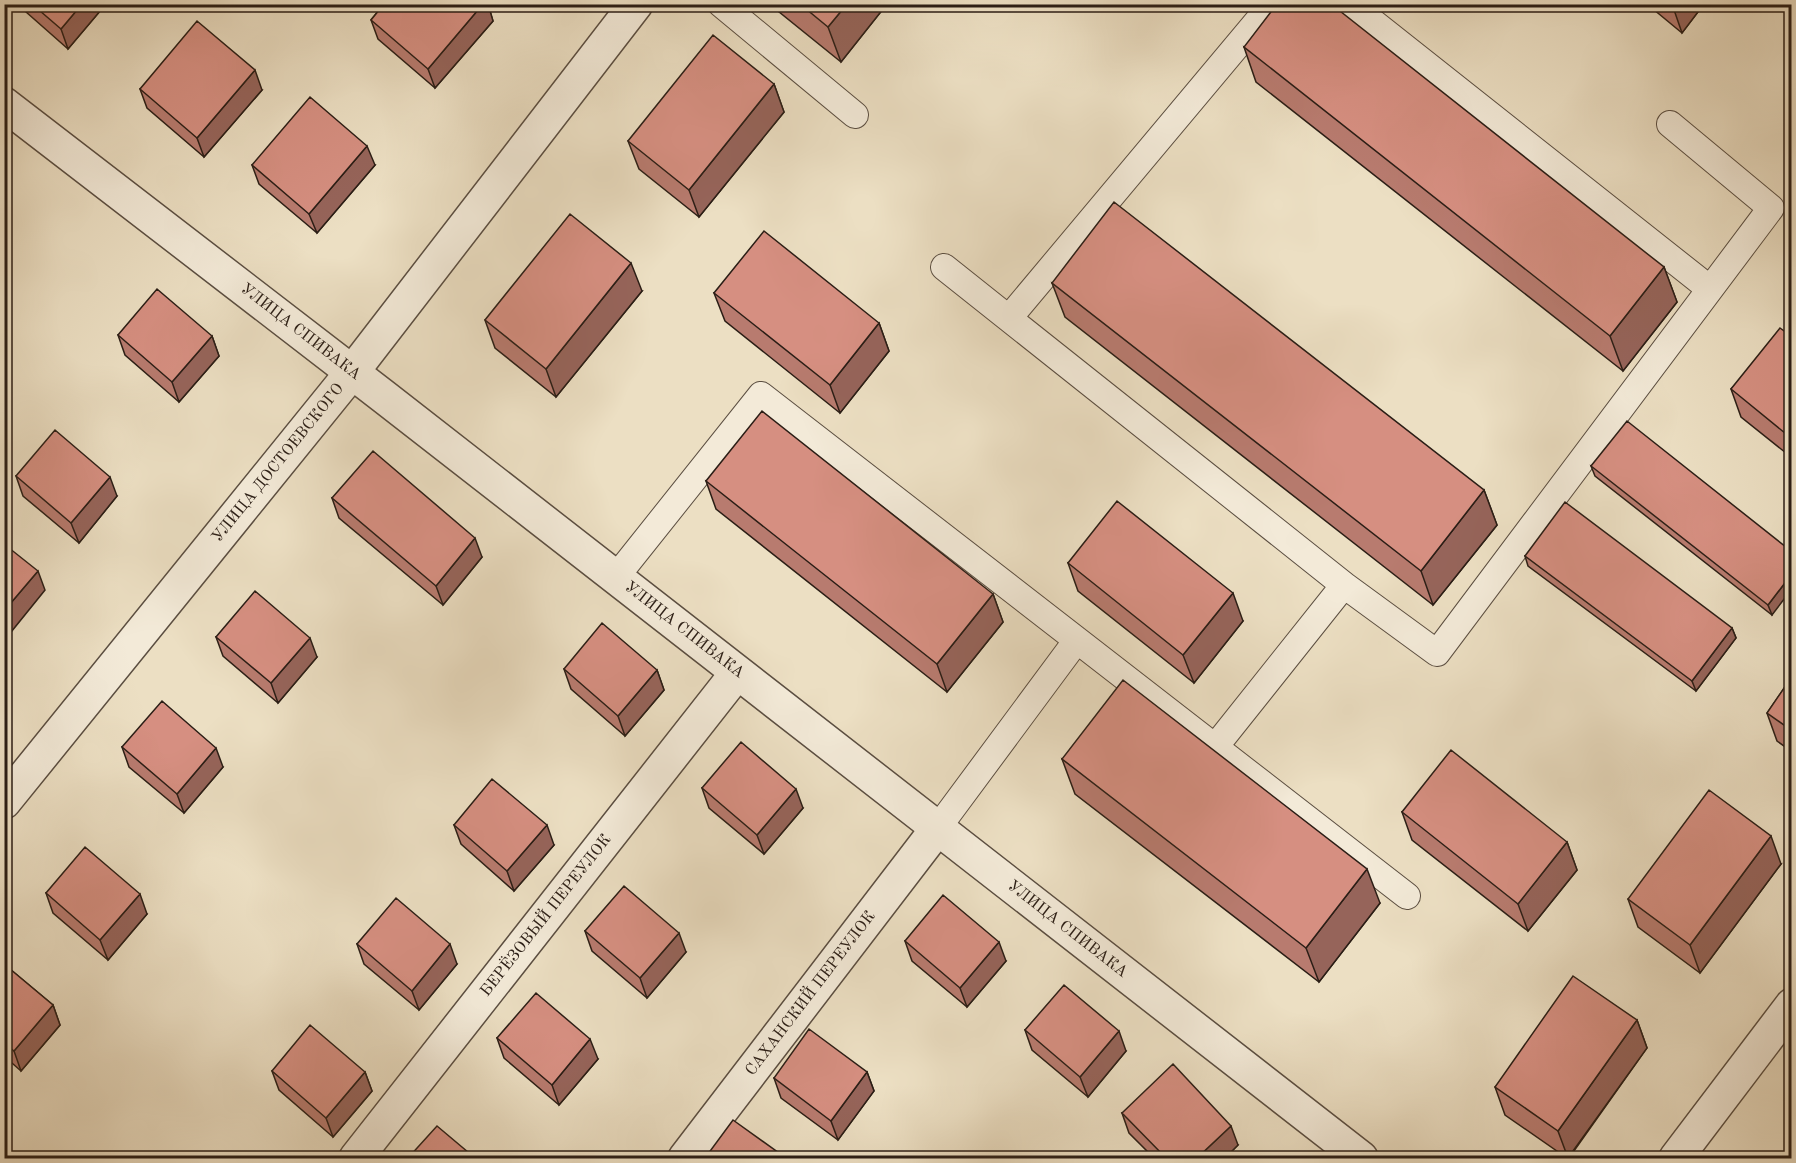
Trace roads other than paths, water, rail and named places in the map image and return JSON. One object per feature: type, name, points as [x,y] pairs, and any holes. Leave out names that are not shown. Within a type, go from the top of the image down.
[{"type":"street","name":"УЛИЦА ДОСТОЕВСКОГО","points":[[4,802],[353,371],[636,4]]},
{"type":"street","name":"УЛИЦА СПИВАКА","points":[[4,104],[353,371],[1361,1158]]},
{"type":"street","name":"БЕРЁЗОВЫЙ ПЕРЕУЛОК","points":[[356,1158],[737,673]]},
{"type":"street","name":"САХАНСКИЙ ПЕРЕУЛОК","points":[[685,1158],[937,829]]},
{"type":"street","points":[[1676,1158],[1791,1005]]},
{"type":"lane","points":[[721,4],[855,115]]},
{"type":"lane","points":[[1009,318],[1272,4]]},
{"type":"lane","points":[[1350,4],[1710,289]]},
{"type":"lane","points":[[944,267],[1344,585],[1437,652],[1771,208],[1670,123]]},
{"type":"lane","points":[[616,577],[761,395],[1407,896]]},
{"type":"lane","points":[[1215,747],[1344,585]]},
{"type":"lane","points":[[937,829],[1077,640]]}]
